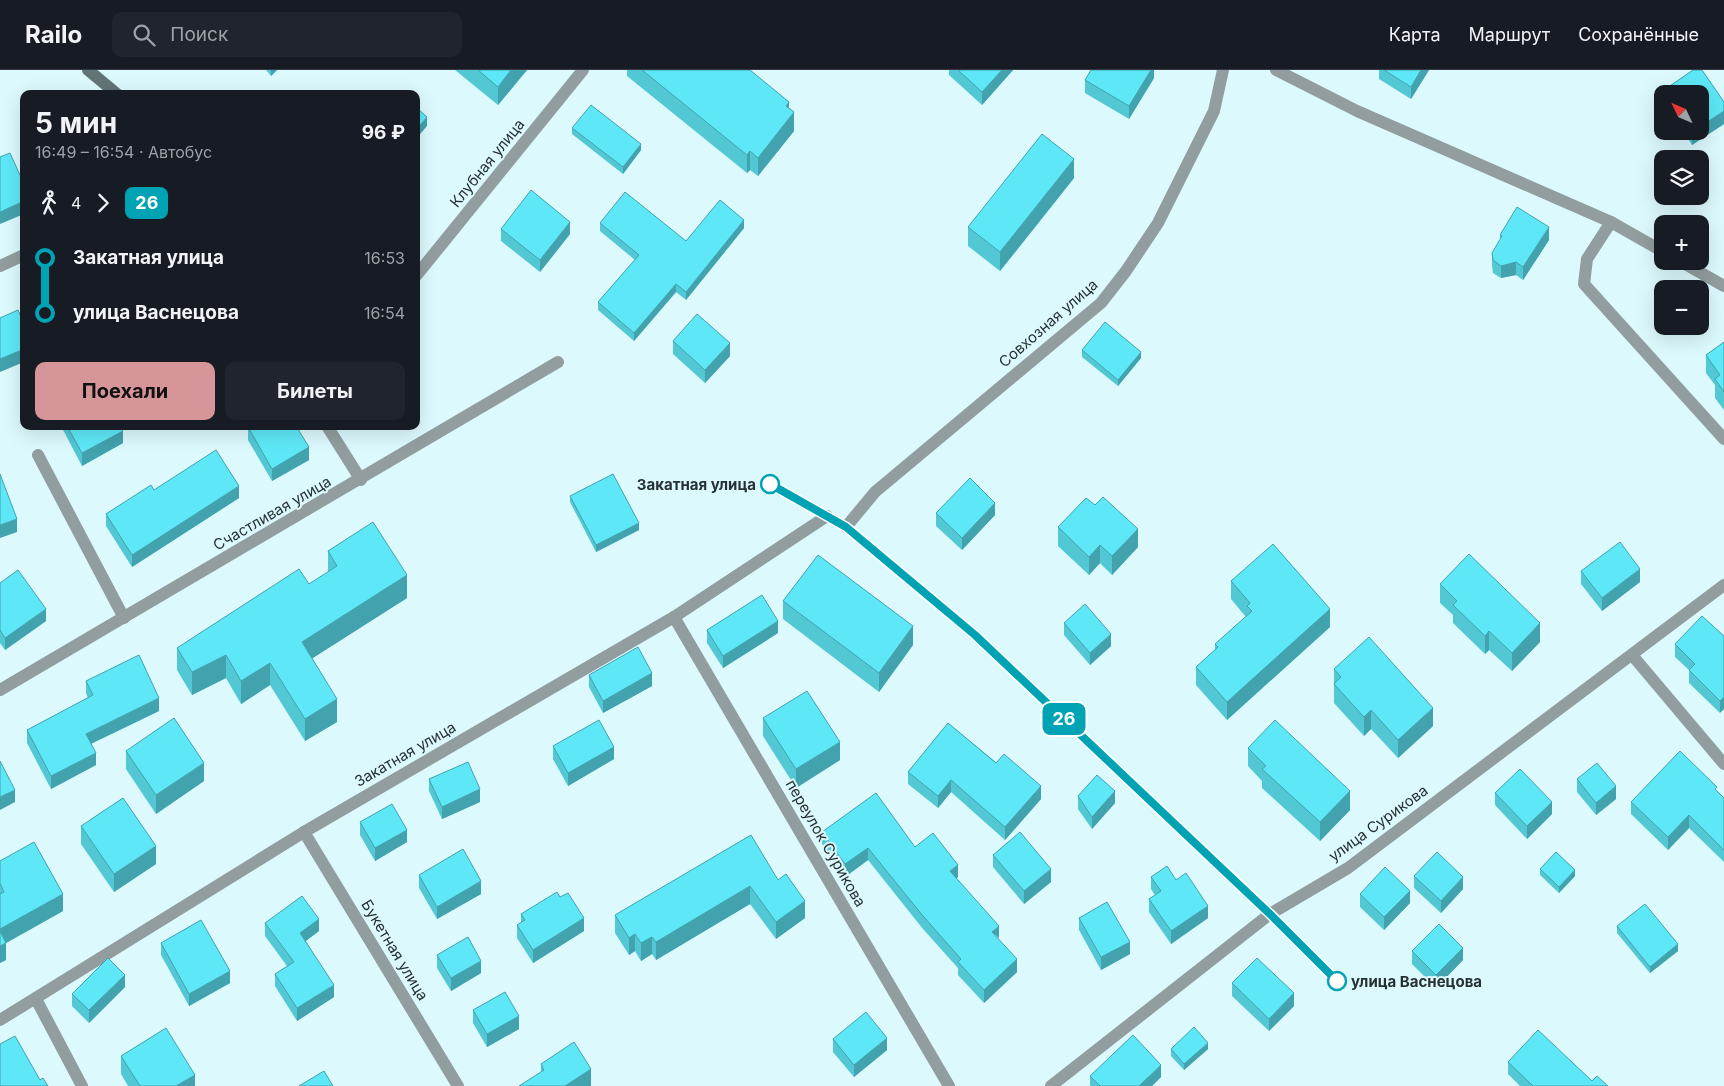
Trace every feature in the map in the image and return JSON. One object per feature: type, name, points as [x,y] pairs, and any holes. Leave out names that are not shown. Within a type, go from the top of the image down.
[{"type":"street","points":[[88,70],[111,90]]},
{"type":"street","name":"Совхозная улица","points":[[846,527],[875,492],[1101,303],[1126,271],[1158,223],[1214,111],[1223,70]]},
{"type":"street","points":[[1276,70],[1357,111],[1611,222],[1654,246]]},
{"type":"street","name":"Клубная улица","points":[[420,271],[579,72]]},
{"type":"street","points":[[1611,222],[1587,260],[1584,284],[1724,439]]},
{"type":"street","points":[[0,266],[20,258]]},
{"type":"street","points":[[1696,270],[1724,286]]},
{"type":"street","name":"Счастливая улица","points":[[0,690],[361,480],[558,362]]},
{"type":"street","points":[[330,430],[361,480]]},
{"type":"street","points":[[38,455],[124,618]]},
{"type":"street","name":"Закатная улица","points":[[0,1020],[304,832],[674,617],[826,516]]},
{"type":"street","name":"улица Сурикова","points":[[1051,1086],[1270,914],[1348,868],[1724,585]]},
{"type":"street","name":"переулок Сурикова","points":[[674,617],[949,1086]]},
{"type":"street","points":[[1632,656],[1724,764]]},
{"type":"street","name":"Букетная улица","points":[[304,832],[458,1086]]},
{"type":"street","points":[[36,999],[82,1086]]},
{"type":"building","points":[[478,70],[511,70],[498,87]]},
{"type":"building","points":[[642,70],[750,70],[789,102],[786,106],[794,112],[758,158],[750,151],[747,155]]},
{"type":"building","points":[[958,70],[1002,70],[982,92]]},
{"type":"building","points":[[1091,70],[1151,70],[1129,106],[1085,80]]},
{"type":"building","points":[[1384,70],[1421,70],[1411,87]]},
{"type":"building","points":[[1693,70],[1702,70],[1724,102],[1724,111],[1709,121],[1709,85],[1671,85]]},
{"type":"building","points":[[591,105],[641,144],[623,167],[572,128]]},
{"type":"building","points":[[420,111],[427,117],[420,125]]},
{"type":"building","points":[[1042,134],[1074,159],[1000,252],[968,227]]},
{"type":"building","points":[[10,153],[20,175],[20,203],[0,212],[0,157]]},
{"type":"building","points":[[531,190],[570,222],[540,260],[501,229]]},
{"type":"building","points":[[625,192],[686,241],[720,200],[744,220],[686,292],[676,284],[634,333],[598,302],[639,255],[600,223]]},
{"type":"building","points":[[1517,207],[1549,227],[1523,267],[1516,262],[1501,266],[1493,260],[1492,253],[1502,236],[1500,235]]},
{"type":"building","points":[[18,310],[20,315],[20,351],[0,359],[0,318]]},
{"type":"building","points":[[697,314],[730,343],[705,370],[673,341]]},
{"type":"building","points":[[1105,322],[1141,352],[1118,380],[1082,350]]},
{"type":"building","points":[[1724,342],[1724,392],[1715,379],[1720,375],[1706,355]]},
{"type":"building","points":[[69,430],[123,431],[82,453]]},
{"type":"building","points":[[250,430],[298,430],[309,447],[272,469]]},
{"type":"building","points":[[216,450],[239,486],[132,555],[106,514],[151,485],[154,490]]},
{"type":"building","points":[[0,474],[17,519],[0,525]]},
{"type":"building","points":[[613,474],[639,523],[596,545],[570,496]]},
{"type":"building","points":[[970,478],[995,503],[962,538],[936,513]]},
{"type":"building","points":[[1103,497],[1138,529],[1112,556],[1100,545],[1089,557],[1058,527],[1086,498],[1095,505]]},
{"type":"building","points":[[373,522],[407,575],[302,642],[337,699],[305,719],[270,663],[241,681],[226,655],[192,672],[177,648],[299,569],[309,584],[337,566],[328,551]]},
{"type":"building","points":[[1620,542],[1640,569],[1602,598],[1581,571]]},
{"type":"building","points":[[1273,544],[1330,609],[1227,702],[1196,667],[1218,647],[1215,644],[1252,611],[1247,606],[1250,603],[1231,581]]},
{"type":"building","points":[[1469,554],[1540,623],[1512,653],[1489,631],[1485,636],[1453,605],[1457,601],[1440,584]]},
{"type":"building","points":[[818,555],[913,626],[879,673],[783,601]]},
{"type":"building","points":[[18,570],[46,609],[5,638],[0,630],[0,583]]},
{"type":"building","points":[[762,595],[778,621],[723,656],[707,630]]},
{"type":"building","points":[[1085,604],[1111,634],[1090,653],[1064,623]]},
{"type":"building","points":[[1702,616],[1724,636],[1724,697],[1720,701],[1689,670],[1695,664],[1675,644]]},
{"type":"building","points":[[1369,637],[1433,708],[1398,740],[1371,710],[1364,717],[1334,684],[1341,677],[1334,669]]},
{"type":"building","points":[[638,647],[652,673],[603,701],[589,675]]},
{"type":"building","points":[[139,655],[159,698],[86,734],[96,753],[51,776],[27,730],[93,695],[86,681]]},
{"type":"building","points":[[807,691],[840,742],[796,769],[763,718]]},
{"type":"building","points":[[174,718],[204,763],[156,795],[126,751]]},
{"type":"building","points":[[599,720],[614,747],[568,773],[553,746]]},
{"type":"building","points":[[1275,720],[1350,791],[1320,822],[1262,769],[1266,766],[1248,748]]},
{"type":"building","points":[[948,723],[996,763],[1004,754],[1041,786],[1005,827],[951,780],[938,796],[908,772]]},
{"type":"building","points":[[1680,751],[1717,787],[1715,789],[1724,798],[1724,850],[1689,815],[1668,837],[1631,802]]},
{"type":"building","points":[[0,761],[15,790],[0,797]]},
{"type":"building","points":[[468,762],[480,789],[442,807],[429,779]]},
{"type":"building","points":[[1597,763],[1616,786],[1596,803],[1577,779]]},
{"type":"building","points":[[1520,769],[1552,802],[1527,826],[1495,793]]},
{"type":"building","points":[[1097,775],[1115,791],[1092,817],[1078,796]]},
{"type":"building","points":[[876,793],[915,847],[933,833],[958,865],[950,871],[999,926],[992,932],[1017,959],[984,990],[958,962],[961,959],[923,916],[868,848],[845,864],[822,832]]},
{"type":"building","points":[[123,798],[156,846],[114,874],[81,826]]},
{"type":"building","points":[[392,804],[407,830],[375,848],[360,822]]},
{"type":"building","points":[[1020,832],[1051,869],[1024,891],[993,855]]},
{"type":"building","points":[[751,835],[778,880],[786,874],[805,901],[776,922],[750,886],[656,942],[652,937],[641,943],[635,934],[629,938],[615,915]]},
{"type":"building","points":[[34,842],[63,894],[0,929],[0,894],[4,892],[0,883],[0,861]]},
{"type":"building","points":[[463,849],[481,881],[437,907],[419,875]]},
{"type":"building","points":[[1437,852],[1463,877],[1441,901],[1414,876]]},
{"type":"building","points":[[1556,852],[1575,870],[1559,887],[1540,869]]},
{"type":"building","points":[[1167,866],[1176,880],[1186,873],[1208,906],[1171,931],[1149,899],[1161,891],[1151,877]]},
{"type":"building","points":[[1385,867],[1410,891],[1384,917],[1360,894]]},
{"type":"building","points":[[557,892],[560,897],[568,893],[584,918],[533,950],[517,925],[525,920],[521,914]]},
{"type":"building","points":[[302,896],[319,919],[300,933],[334,985],[297,1008],[275,974],[294,962],[265,923]]},
{"type":"building","points":[[1107,902],[1130,942],[1101,957],[1079,918]]},
{"type":"building","points":[[1645,904],[1678,944],[1650,967],[1617,926]]},
{"type":"building","points":[[201,920],[230,971],[189,994],[161,943]]},
{"type":"building","points":[[1439,924],[1463,948],[1436,975],[1412,951]]},
{"type":"building","points":[[0,931],[6,943],[0,946]]},
{"type":"building","points":[[468,937],[481,961],[451,978],[437,955]]},
{"type":"building","points":[[108,958],[125,975],[89,1010],[72,994]]},
{"type":"building","points":[[1257,958],[1294,993],[1269,1019],[1232,983]]},
{"type":"building","points":[[505,992],[519,1016],[487,1034],[473,1010]]},
{"type":"building","points":[[866,1012],[887,1038],[854,1065],[833,1039]]},
{"type":"building","points":[[1194,1027],[1208,1043],[1184,1064],[1171,1049]]},
{"type":"building","points":[[166,1028],[195,1075],[176,1086],[140,1086],[121,1056]]},
{"type":"building","points":[[1538,1030],[1592,1081],[1597,1076],[1608,1086],[1533,1086],[1508,1062]]},
{"type":"building","points":[[1133,1035],[1161,1065],[1139,1086],[1100,1086],[1090,1076]]},
{"type":"building","points":[[15,1036],[40,1080],[43,1078],[48,1086],[0,1086],[0,1044]]},
{"type":"building","points":[[574,1042],[591,1069],[565,1086],[519,1086],[544,1070],[541,1064]]},
{"type":"building","points":[[324,1071],[333,1086],[299,1086]]},
{"type":"bus line","name":"26","points":[[770,484],[846,527],[975,635],[1270,914],[1337,981]]},
{"type":"place","name":"Закатная улица","points":[[770,484]]},
{"type":"place","name":"улица Васнецова","points":[[1337,981]]}]
